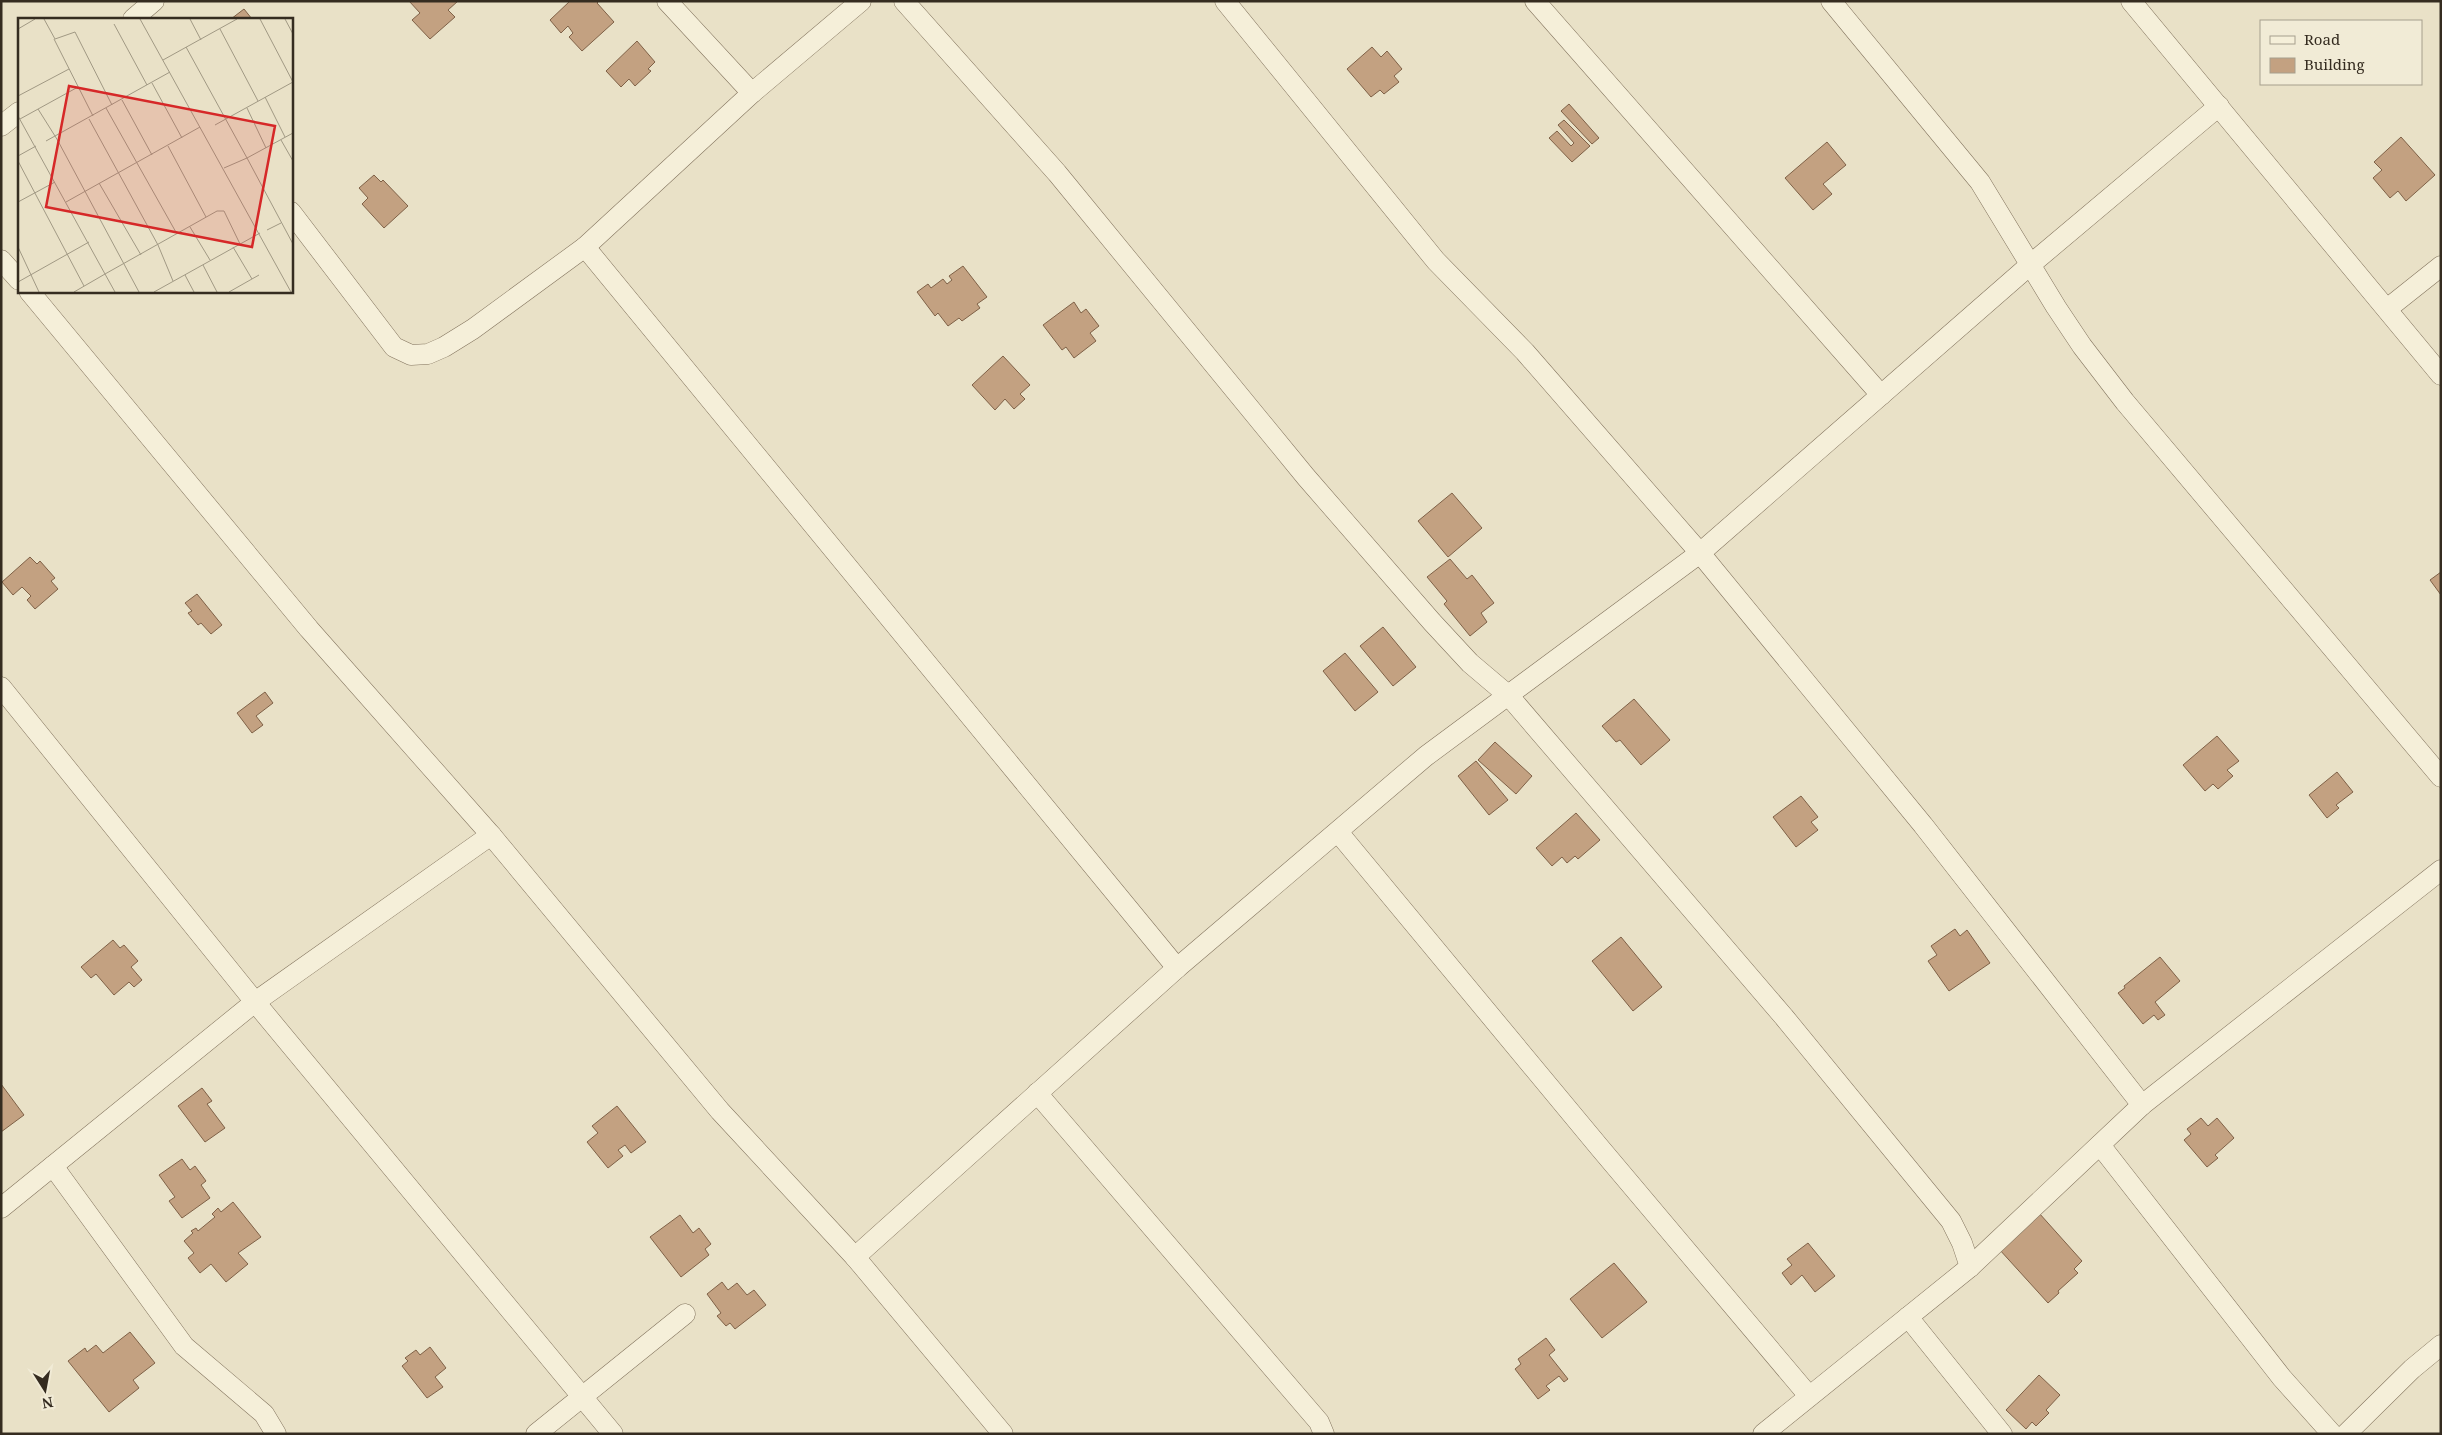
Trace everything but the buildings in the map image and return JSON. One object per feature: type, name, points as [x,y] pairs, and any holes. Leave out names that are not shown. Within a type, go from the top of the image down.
[{"type":"street","points":[[667,1],[752,93]]},
{"type":"street","points":[[292,213],[394,347],[411,355],[428,354],[473,329],[585,247],[752,93],[861,1]]},
{"type":"street","points":[[904,1],[1057,172],[1331,506],[1470,663],[1509,696],[1784,1017],[1951,1221],[1962,1243],[1970,1267]]},
{"type":"street","points":[[1225,1],[1436,261],[1525,352],[1700,553],[1923,824],[2142,1105]]},
{"type":"street","points":[[1535,1],[1881,395]]},
{"type":"street","points":[[1831,1],[1980,182],[2030,266],[2082,346],[2125,402],[2441,777]]},
{"type":"street","points":[[2131,1],[2441,375]]},
{"type":"street","points":[[855,1257],[1177,968],[1426,756],[1700,553],[2030,266],[2219,106]]},
{"type":"street","points":[[1,126],[18,113]]},
{"type":"street","points":[[585,247],[1177,968]]},
{"type":"street","points":[[1,260],[18,279]]},
{"type":"street","points":[[2387,308],[2441,266]]},
{"type":"street","points":[[30,292],[310,629],[491,835],[720,1110],[855,1257],[1002,1434]]},
{"type":"street","points":[[1,687],[255,1002],[614,1434]]},
{"type":"street","points":[[1338,832],[1808,1396]]},
{"type":"street","points":[[1,1208],[255,1002],[491,835]]},
{"type":"street","points":[[1763,1434],[1970,1267],[2142,1105],[2441,870]]},
{"type":"street","points":[[1037,1093],[1319,1422],[1324,1434]]},
{"type":"street","points":[[2100,1145],[2282,1378],[2332,1434]]},
{"type":"street","points":[[53,1166],[184,1346],[264,1414],[276,1434]]},
{"type":"street","points":[[536,1434],[581,1395],[684,1314]]},
{"type":"street","points":[[1908,1316],[2002,1434]]},
{"type":"street","points":[[2346,1434],[2412,1368],[2441,1345]]}]
